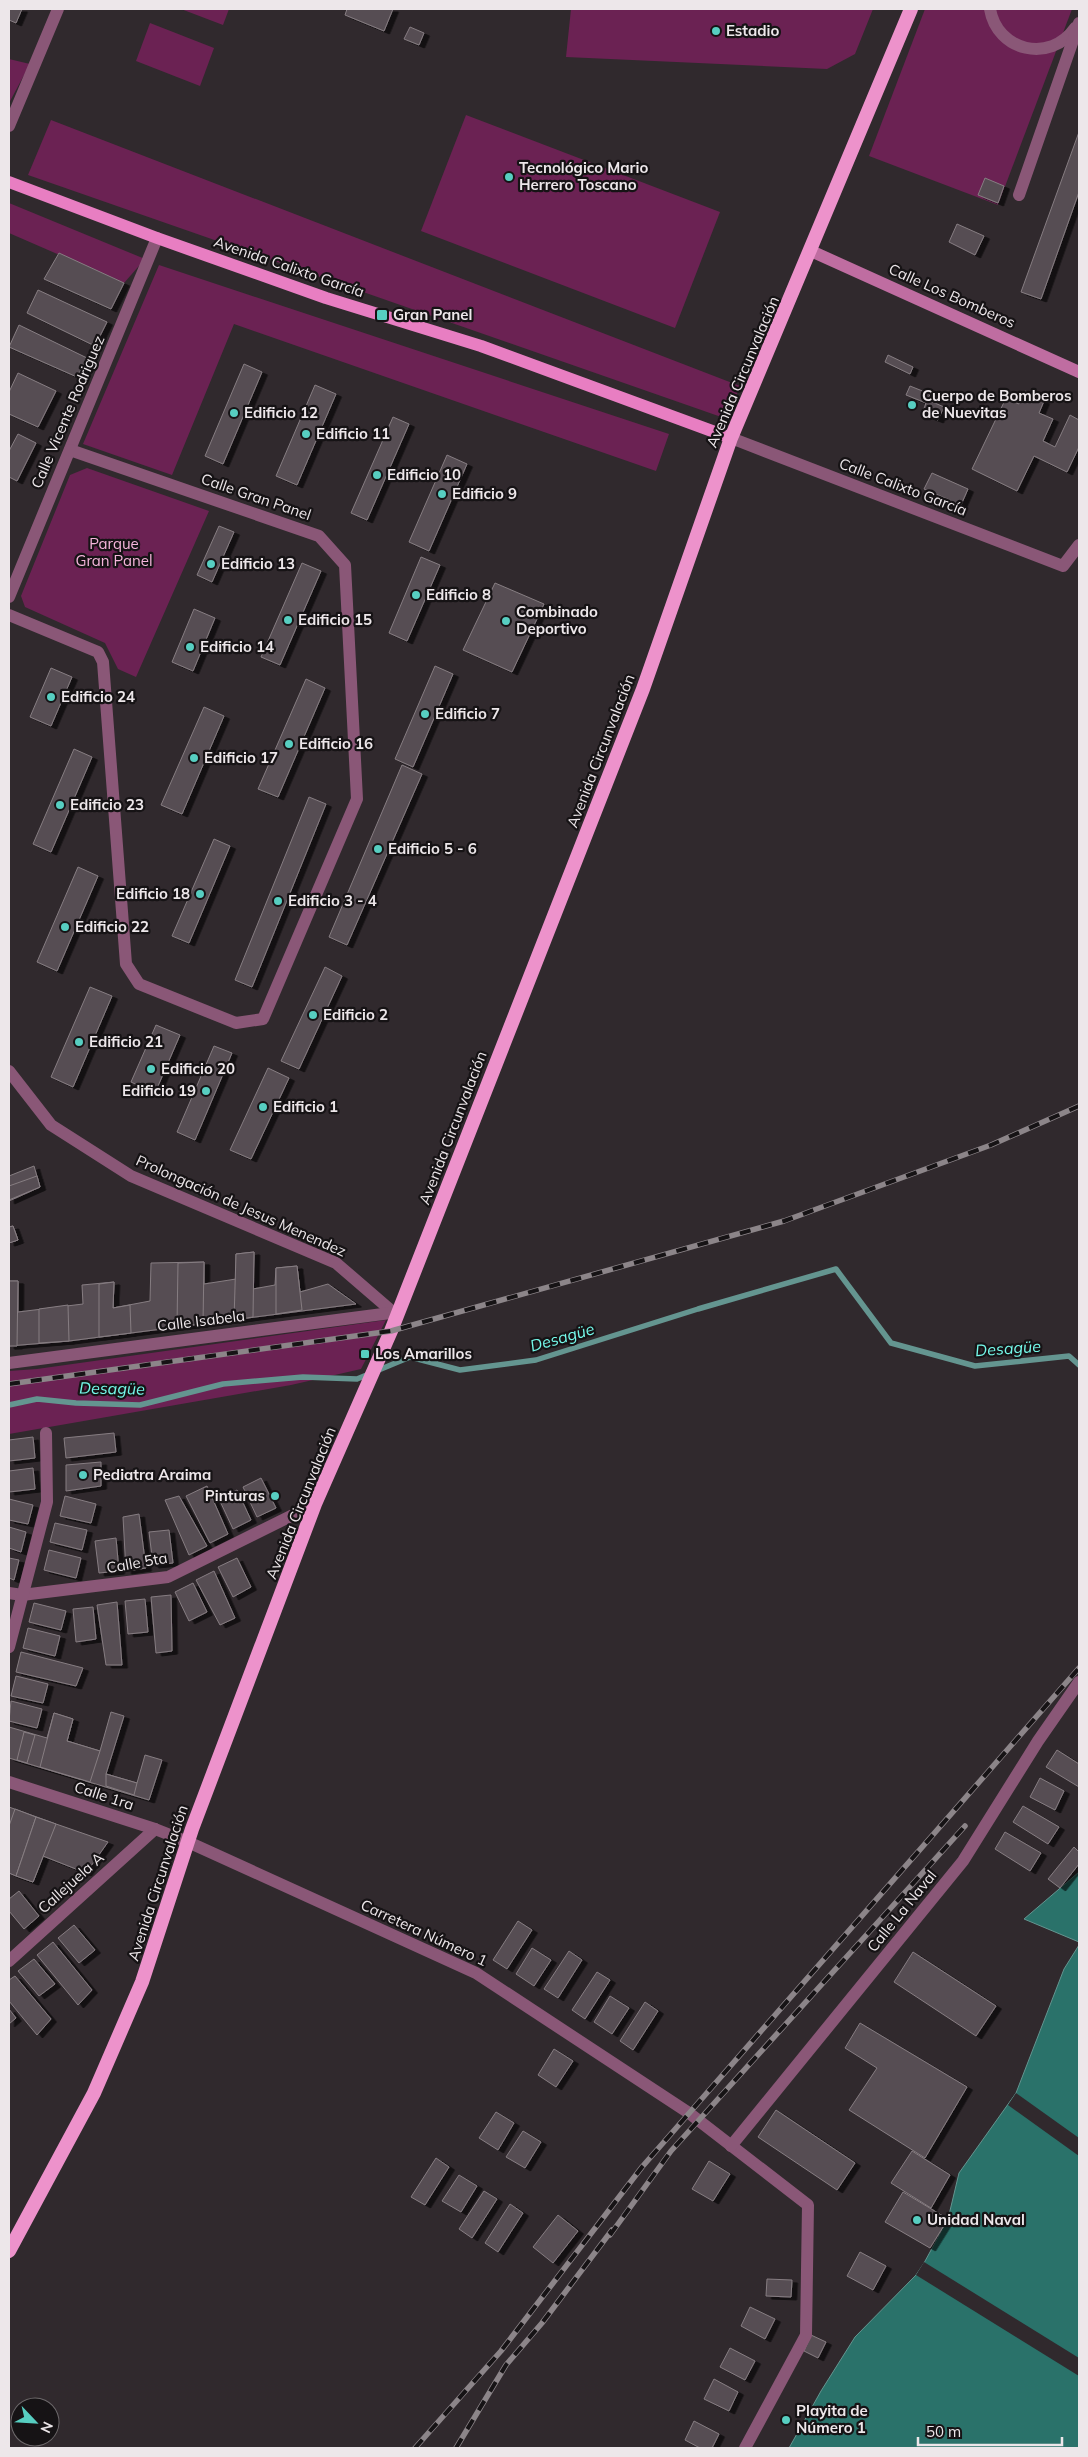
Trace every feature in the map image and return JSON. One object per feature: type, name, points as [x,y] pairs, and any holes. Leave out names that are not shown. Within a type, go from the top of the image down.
[{"type":"highway","name":"Avenida Circunvalación","points":[[9,2251],[102,2076],[142,1982],[188,1842],[315,1504],[378,1362],[396,1312],[643,689],[731,438],[911,9]]},
{"type":"main road","name":"Avenida Calixto García","points":[[9,182],[326,298],[481,346],[731,438]]},
{"type":"main road","name":"Calle Los Bomberos","points":[[811,251],[1079,372]]},
{"type":"street","points":[[9,126],[58,9]]},
{"type":"street","points":[[990,9],[991,18],[999,32],[1011,43],[1025,49],[1041,50],[1057,46],[1070,36],[1079,23]]},
{"type":"street","points":[[1020,195],[1079,23]]},
{"type":"street","name":"Calle Vicente Rodriguez","points":[[9,597],[158,238]]},
{"type":"street","name":"Calle Calixto García","points":[[731,438],[1063,566],[1079,545]]},
{"type":"street","name":"Calle Gran Panel","points":[[9,615],[98,652],[103,662],[126,964],[139,984],[236,1023],[263,1019],[357,799],[345,564],[319,536],[70,450]]},
{"type":"street","name":"Prolongación de Jesus Menendez","points":[[9,1071],[52,1125],[132,1176],[336,1263],[396,1312]]},
{"type":"street","name":"Calle Isabela","points":[[9,1363],[396,1312]]},
{"type":"street","points":[[9,1647],[47,1502],[46,1433]]},
{"type":"street","name":"Calle 5ta","points":[[9,1593],[22,1595],[168,1577],[315,1504]]},
{"type":"street","name":"Calle La Naval","points":[[731,2146],[963,1861],[1038,1741],[1079,1682]]},
{"type":"street","name":"Calle 1ra","points":[[9,1782],[155,1829],[188,1842]]},
{"type":"street","name":"Callejuela A","points":[[9,1961],[155,1829]]},
{"type":"street","name":"Carretera Número 1","points":[[188,1842],[476,1973],[689,2113],[808,2205],[806,2335],[745,2448]]},
{"type":"green space","points":[[181,9],[229,9],[223,25]]},
{"type":"green space","name":"Estadio","points":[[571,9],[873,9],[855,54],[827,69],[566,57]]},
{"type":"green space","points":[[925,9],[1072,9],[998,205],[869,156]]},
{"type":"green space","points":[[150,23],[214,48],[200,86],[136,61]]},
{"type":"green space","points":[[9,59],[30,64],[9,103]]},
{"type":"green space","points":[[466,115],[720,212],[675,328],[421,231]]},
{"type":"green space","points":[[51,120],[740,386],[727,419],[28,175]]},
{"type":"green space","points":[[9,203],[145,259],[124,283],[9,233]]},
{"type":"green space","points":[[159,265],[669,434],[656,471],[234,324],[172,475],[83,444]]},
{"type":"green space","name":"Parque Gran Panel","points":[[87,468],[209,511],[136,677],[118,669],[105,643],[25,607],[21,596],[70,475]]},
{"type":"green space","points":[[386,1320],[361,1369],[291,1385],[9,1434],[9,1371],[37,1369]]},
{"type":"shaded area","points":[[1079,1872],[1079,1942],[1024,1919]]},
{"type":"shaded area","points":[[1079,1945],[1079,2448],[789,2448],[821,2391],[855,2337],[916,2275],[924,2263],[948,2219],[959,2173],[1016,2093],[1064,1969]]},
{"type":"pier","points":[[1016,2093],[1079,2138],[1079,2156],[1008,2105]]},
{"type":"pier","points":[[924,2262],[1079,2358],[1079,2376],[916,2275]]},
{"type":"building","points":[[9,9],[22,9],[16,23],[9,20]]},
{"type":"building","points":[[347,9],[393,9],[384,31],[345,15]]},
{"type":"building","points":[[410,27],[424,33],[419,45],[404,39]]},
{"type":"building","points":[[1079,132],[1079,192],[1041,299],[1021,292]]},
{"type":"building","points":[[985,178],[1004,186],[998,203],[978,195]]},
{"type":"building","points":[[957,224],[984,236],[975,255],[949,242]]},
{"type":"building","points":[[59,253],[124,283],[111,309],[44,279]]},
{"type":"building","points":[[38,290],[107,322],[95,346],[27,313]]},
{"type":"building","points":[[19,325],[87,358],[77,377],[9,347]]},
{"type":"building","points":[[888,355],[913,367],[910,374],[885,362]]},
{"type":"building","name":"Edificio 12","points":[[244,364],[262,372],[223,464],[205,456]]},
{"type":"building","points":[[18,373],[56,391],[38,427],[9,414],[9,392]]},
{"type":"building","name":"Edificio 11","points":[[315,385],[336,394],[297,485],[276,476]]},
{"type":"building","points":[[910,386],[930,394],[928,400],[944,407],[938,420],[922,414],[926,403],[906,395]]},
{"type":"building","points":[[1025,391],[1044,401],[1039,413],[1053,419],[1043,441],[1055,447],[1070,415],[1079,420],[1079,447],[1067,472],[1034,456],[1017,491],[972,469],[1006,398],[1019,404]]},
{"type":"building","name":"Edificio 10","points":[[393,417],[409,424],[367,520],[351,513]]},
{"type":"building","points":[[18,434],[36,443],[17,481],[9,477],[9,451]]},
{"type":"building","name":"Edificio 9","points":[[447,455],[467,464],[429,551],[409,542]]},
{"type":"building","points":[[932,473],[968,489],[961,505],[924,489]]},
{"type":"building","name":"Edificio 13","points":[[219,526],[234,532],[212,582],[197,575]]},
{"type":"building","name":"Edificio 8","points":[[421,557],[440,565],[407,641],[389,633]]},
{"type":"building","name":"Edificio 15","points":[[302,563],[321,571],[280,665],[261,657]]},
{"type":"building","name":"Combinado Deportivo","points":[[495,583],[544,604],[512,672],[463,650]]},
{"type":"building","name":"Edificio 14","points":[[194,609],[215,618],[193,671],[172,662]]},
{"type":"building","name":"Edificio 7","points":[[435,666],[453,674],[413,767],[395,759]]},
{"type":"building","name":"Edificio 24","points":[[51,668],[72,677],[51,726],[30,717]]},
{"type":"building","name":"Edificio 16","points":[[306,679],[325,688],[278,797],[258,789]]},
{"type":"building","name":"Edificio 17","points":[[204,707],[224,716],[182,814],[161,805]]},
{"type":"building","name":"Edificio 23","points":[[74,749],[92,757],[51,852],[33,844]]},
{"type":"building","name":"Edificio 5 - 6","points":[[402,765],[422,774],[347,945],[329,937]]},
{"type":"building","name":"Edificio 3 - 4","points":[[309,797],[326,804],[252,987],[235,980]]},
{"type":"building","name":"Edificio 18","points":[[214,839],[230,846],[189,943],[172,936]]},
{"type":"building","name":"Edificio 22","points":[[78,867],[98,876],[57,971],[37,962]]},
{"type":"building","name":"Edificio 2","points":[[325,967],[342,976],[299,1069],[281,1061]]},
{"type":"building","name":"Edificio 21","points":[[90,987],[112,996],[73,1087],[51,1077]]},
{"type":"building","name":"Edificio 20","points":[[156,1025],[180,1035],[155,1093],[131,1082]]},
{"type":"building","name":"Edificio 19","points":[[214,1046],[232,1053],[195,1140],[177,1132]]},
{"type":"building","name":"Edificio 1","points":[[268,1068],[289,1078],[251,1159],[230,1150]]},
{"type":"building","points":[[34,1166],[40,1187],[9,1201],[9,1176]]},
{"type":"building","points":[[37,1176],[40,1187],[9,1200],[9,1186]]},
{"type":"building","points":[[13,1226],[18,1240],[9,1243],[9,1227]]},
{"type":"building","points":[[13,1226],[18,1240],[9,1243],[9,1227]]},
{"type":"building","points":[[254,1252],[253,1289],[275,1285],[276,1268],[297,1266],[300,1292],[328,1284],[356,1304],[69,1341],[9,1346],[9,1281],[18,1281],[18,1312],[83,1304],[82,1285],[114,1282],[113,1308],[150,1301],[151,1263],[204,1262],[204,1284],[236,1279],[236,1254]]},
{"type":"building","points":[[254,1252],[253,1317],[234,1320],[236,1254]]},
{"type":"building","points":[[204,1262],[203,1324],[177,1326],[178,1263]]},
{"type":"building","points":[[297,1266],[302,1310],[276,1314],[276,1268]]},
{"type":"building","points":[[9,1281],[18,1281],[17,1346],[9,1346]]},
{"type":"building","points":[[114,1282],[113,1308],[130,1305],[131,1333],[99,1337],[99,1284]]},
{"type":"building","points":[[68,1305],[69,1341],[39,1343],[39,1309]]},
{"type":"building","points":[[114,1433],[116,1452],[66,1458],[64,1438]]},
{"type":"building","points":[[33,1437],[35,1458],[9,1461],[9,1440]]},
{"type":"building","name":"Pediatra Araima","points":[[101,1462],[101,1486],[66,1491],[66,1465]]},
{"type":"building","points":[[33,1468],[35,1489],[9,1492],[9,1471]]},
{"type":"building","points":[[261,1478],[276,1508],[257,1517],[243,1487]]},
{"type":"building","points":[[207,1486],[228,1534],[210,1543],[186,1496]]},
{"type":"building","points":[[237,1490],[251,1520],[233,1529],[219,1499]]},
{"type":"building","points":[[65,1496],[96,1504],[91,1523],[60,1516]]},
{"type":"building","points":[[179,1496],[207,1546],[189,1555],[165,1500]]},
{"type":"building","points":[[9,1499],[33,1505],[28,1524],[9,1520]]},
{"type":"building","points":[[139,1514],[146,1568],[126,1571],[123,1517]]},
{"type":"building","points":[[55,1523],[87,1530],[82,1550],[50,1542]]},
{"type":"building","points":[[9,1527],[26,1532],[21,1552],[9,1548]]},
{"type":"building","points":[[169,1530],[173,1563],[153,1565],[149,1532]]},
{"type":"building","points":[[116,1538],[119,1571],[99,1573],[95,1541]]},
{"type":"building","points":[[49,1550],[81,1558],[76,1578],[44,1570]]},
{"type":"building","points":[[9,1558],[19,1560],[14,1580],[9,1578]]},
{"type":"building","points":[[237,1558],[251,1587],[233,1597],[218,1567]]},
{"type":"building","points":[[214,1571],[235,1618],[220,1625],[196,1580]]},
{"type":"building","points":[[193,1583],[207,1612],[189,1621],[175,1592]]},
{"type":"building","points":[[171,1595],[172,1651],[156,1653],[151,1597]]},
{"type":"building","points":[[145,1599],[148,1632],[128,1634],[125,1601]]},
{"type":"building","points":[[117,1602],[122,1665],[106,1665],[97,1605]]},
{"type":"building","points":[[34,1603],[66,1611],[61,1630],[29,1622]]},
{"type":"building","points":[[93,1607],[96,1639],[76,1642],[73,1609]]},
{"type":"building","points":[[28,1628],[60,1636],[55,1656],[23,1648]]},
{"type":"building","points":[[21,1652],[83,1668],[76,1686],[16,1672]]},
{"type":"building","points":[[16,1676],[48,1684],[43,1703],[11,1696]]},
{"type":"building","points":[[11,1701],[42,1709],[37,1728],[9,1721]]},
{"type":"building","points":[[111,1712],[124,1716],[106,1774],[137,1783],[145,1755],[162,1760],[149,1800],[9,1758],[9,1727],[47,1738],[54,1713],[73,1719],[67,1741],[100,1751]]},
{"type":"building","points":[[54,1713],[73,1719],[67,1741],[100,1751],[90,1782],[40,1767]]},
{"type":"building","points":[[24,1732],[35,1735],[27,1763],[17,1760]]},
{"type":"building","points":[[1057,1750],[1079,1764],[1079,1787],[1046,1767]]},
{"type":"building","points":[[106,1774],[137,1783],[134,1795],[106,1786]]},
{"type":"building","points":[[1040,1778],[1064,1791],[1055,1810],[1030,1797]]},
{"type":"building","points":[[1023,1806],[1059,1827],[1048,1844],[1013,1822]]},
{"type":"building","points":[[9,1807],[108,1842],[86,1873],[43,1856],[33,1882],[9,1873]]},
{"type":"building","points":[[15,1809],[36,1817],[16,1876],[9,1873],[9,1826]]},
{"type":"building","points":[[36,1817],[56,1824],[33,1882],[16,1876]]},
{"type":"building","points":[[1005,1832],[1041,1853],[1030,1871],[995,1849]]},
{"type":"building","points":[[1074,1847],[1079,1852],[1079,1864],[1060,1888],[1048,1879]]},
{"type":"building","points":[[19,1891],[39,1916],[24,1929],[9,1911],[9,1899]]},
{"type":"building","points":[[518,1921],[532,1930],[507,1969],[493,1960]]},
{"type":"building","points":[[74,1925],[95,1950],[79,1963],[58,1938]]},
{"type":"building","points":[[53,1942],[92,1990],[78,2005],[37,1955]]},
{"type":"building","points":[[532,1948],[551,1960],[534,1986],[516,1974]]},
{"type":"building","points":[[569,1951],[582,1960],[558,1998],[544,1989]]},
{"type":"building","points":[[913,1952],[996,2006],[976,2036],[894,1982]]},
{"type":"building","points":[[34,1959],[55,1984],[39,1996],[18,1971]]},
{"type":"building","points":[[597,1972],[610,1980],[585,2019],[572,2010]]},
{"type":"building","points":[[15,1976],[51,2019],[37,2035],[9,2001],[9,1980]]},
{"type":"building","points":[[610,1996],[629,2008],[612,2034],[594,2022]]},
{"type":"building","points":[[645,2002],[658,2011],[633,2050],[620,2041]]},
{"type":"building","points":[[9,2009],[16,2018],[9,2024]]},
{"type":"building","points":[[860,2023],[967,2087],[925,2158],[849,2110],[877,2068],[845,2048]]},
{"type":"building","points":[[554,2049],[573,2061],[556,2087],[538,2075]]},
{"type":"building","points":[[776,2110],[855,2163],[837,2190],[758,2137]]},
{"type":"building","points":[[496,2112],[514,2123],[498,2150],[479,2138]]},
{"type":"building","points":[[523,2131],[541,2142],[525,2168],[506,2157]]},
{"type":"building","points":[[912,2151],[950,2175],[931,2208],[891,2183]]},
{"type":"building","points":[[436,2158],[449,2167],[425,2205],[411,2197]]},
{"type":"building","points":[[709,2161],[730,2174],[713,2201],[692,2189]]},
{"type":"building","points":[[459,2175],[477,2186],[461,2212],[442,2201]]},
{"type":"building","points":[[484,2191],[497,2199],[472,2238],[459,2229]]},
{"type":"building","name":"Unidad Naval","points":[[903,2192],[948,2219],[930,2248],[885,2222]]},
{"type":"building","points":[[510,2204],[523,2213],[498,2252],[485,2243]]},
{"type":"building","points":[[558,2215],[578,2231],[553,2263],[533,2247]]},
{"type":"building","points":[[860,2252],[886,2266],[873,2290],[847,2276]]},
{"type":"building","points":[[767,2279],[792,2280],[791,2297],[766,2296]]},
{"type":"building","points":[[750,2307],[775,2319],[765,2339],[741,2326]]},
{"type":"building","points":[[811,2335],[826,2342],[818,2358],[804,2351]]},
{"type":"building","points":[[730,2348],[755,2361],[745,2380],[720,2367]]},
{"type":"building","points":[[714,2379],[738,2392],[729,2411],[704,2399]]},
{"type":"building","points":[[694,2421],[719,2434],[712,2448],[700,2448],[685,2440]]},
{"type":"waterway","name":"Desagüe","points":[[9,1405],[37,1399],[76,1403],[140,1405],[223,1384],[303,1377],[357,1379],[410,1357],[460,1370],[536,1360],[698,1309],[836,1269],[891,1343],[975,1366],[1069,1356],[1079,1365]]},
{"type":"railway","points":[[9,1384],[391,1331],[784,1221],[991,1145],[1079,1106]]},
{"type":"railway","points":[[415,2448],[501,2351],[642,2167],[1079,1668]]},
{"type":"railway","points":[[610,2235],[671,2151],[965,1826]]},
{"type":"railway","points":[[456,2448],[506,2365],[542,2323],[612,2230]]},
{"type":"place","name":"Estadio","points":[[716,31]]},
{"type":"place","name":"Tecnológico Mario Herrero Toscano","points":[[509,177]]},
{"type":"place","name":"Gran Panel","points":[[382,315]]},
{"type":"place","name":"Cuerpo de Bomberos de Nuevitas","points":[[912,405]]},
{"type":"place","name":"Edificio 12","points":[[234,413]]},
{"type":"place","name":"Edificio 11","points":[[306,434]]},
{"type":"place","name":"Edificio 10","points":[[377,475]]},
{"type":"place","name":"Edificio 9","points":[[442,494]]},
{"type":"place","name":"Edificio 13","points":[[211,564]]},
{"type":"place","name":"Edificio 8","points":[[416,595]]},
{"type":"place","name":"Edificio 15","points":[[288,620]]},
{"type":"place","name":"Combinado Deportivo","points":[[506,621]]},
{"type":"place","name":"Edificio 14","points":[[190,647]]},
{"type":"place","name":"Edificio 24","points":[[51,697]]},
{"type":"place","name":"Edificio 7","points":[[425,714]]},
{"type":"place","name":"Edificio 16","points":[[289,744]]},
{"type":"place","name":"Edificio 17","points":[[194,758]]},
{"type":"place","name":"Edificio 23","points":[[60,805]]},
{"type":"place","name":"Edificio 5 - 6","points":[[378,849]]},
{"type":"place","name":"Edificio 18","points":[[200,894]]},
{"type":"place","name":"Edificio 3 - 4","points":[[278,901]]},
{"type":"place","name":"Edificio 22","points":[[65,927]]},
{"type":"place","name":"Edificio 2","points":[[313,1015]]},
{"type":"place","name":"Edificio 21","points":[[79,1042]]},
{"type":"place","name":"Edificio 20","points":[[151,1069]]},
{"type":"place","name":"Edificio 19","points":[[206,1091]]},
{"type":"place","name":"Edificio 1","points":[[263,1107]]},
{"type":"place","name":"Los Amarillos","points":[[365,1354]]},
{"type":"place","name":"Pediatra Araima","points":[[83,1475]]},
{"type":"place","name":"Pinturas","points":[[275,1496]]},
{"type":"place","name":"Unidad Naval","points":[[917,2220]]},
{"type":"place","name":"Playita de Número 1","points":[[786,2420]]}]
